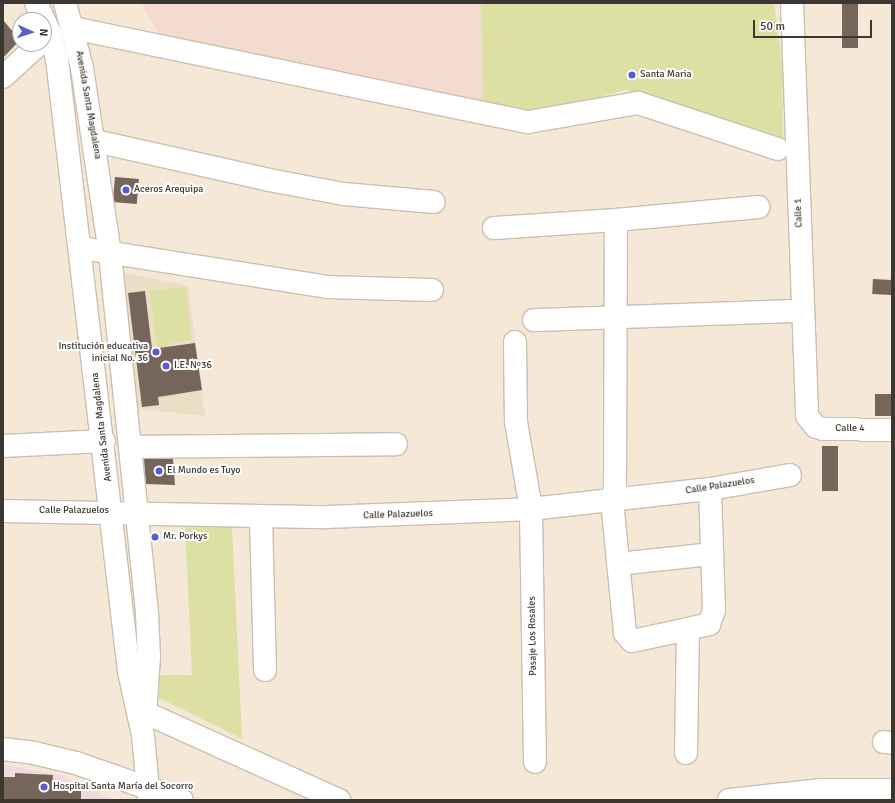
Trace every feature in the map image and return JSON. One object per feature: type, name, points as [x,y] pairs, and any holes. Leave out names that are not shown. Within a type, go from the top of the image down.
[{"type":"street","name":"Avenida Santa Magdalena","points":[[65,3],[74,28],[95,141],[110,254],[130,447],[149,657],[146,713],[143,735]]},
{"type":"street","name":"Calle 1","points":[[792,3],[807,408],[811,422]]},
{"type":"street","points":[[74,28],[528,122],[638,103],[778,149]]},
{"type":"street","name":"Avenida Santa Magdalena","points":[[52,51],[57,59],[81,248],[129,672],[143,735],[149,794]]},
{"type":"street","points":[[3,77],[30,52]]},
{"type":"street","points":[[95,141],[269,180],[344,194],[434,202]]},
{"type":"street","points":[[494,228],[616,220],[758,206]]},
{"type":"street","points":[[616,220],[615,487],[612,501],[626,638],[632,641],[709,624],[713,617],[710,489]]},
{"type":"street","points":[[81,248],[110,254],[328,287],[432,290]]},
{"type":"street","points":[[534,320],[790,311]]},
{"type":"street","name":"Pasaje Los Rosales","points":[[515,342],[516,422],[531,509],[535,762]]},
{"type":"street","name":"Calle 4","points":[[811,422],[823,429],[892,430]]},
{"type":"street","points":[[3,446],[104,441]]},
{"type":"street","points":[[130,447],[396,444]]},
{"type":"street","name":"Calle Palazuelos","points":[[3,511],[111,511],[136,514],[261,517],[382,516],[531,509],[612,501],[710,489],[790,475]]},
{"type":"street","points":[[261,517],[265,670]]},
{"type":"street","points":[[618,564],[712,554]]},
{"type":"street","points":[[686,753],[688,629]]},
{"type":"street","points":[[146,713],[339,800]]},
{"type":"street","points":[[3,749],[34,753],[76,763],[149,794],[182,800]]},
{"type":"street","points":[[729,800],[821,790],[892,790]]},
{"type":"shaded area","points":[[141,3],[481,3],[483,105],[162,40]]},
{"type":"shaded area","name":"I.E. Nº36","points":[[122,272],[188,286],[205,416],[138,409],[130,343],[132,331],[129,330]]},
{"type":"shaded area","name":"Hospital Santa María del Socorro","points":[[3,765],[59,775],[113,800],[3,800]]},
{"type":"green space","name":"Santa Maria","points":[[481,3],[774,3],[782,61],[783,142],[626,90],[530,115],[483,105]]},
{"type":"green space","points":[[185,287],[192,340],[170,343],[176,397],[163,398],[150,291]]},
{"type":"green space","points":[[185,525],[232,526],[242,739],[159,698],[159,675],[192,675]]},
{"type":"building","points":[[842,3],[858,3],[858,48],[842,48]]},
{"type":"building","points":[[3,20],[12,31],[12,48],[3,58]]},
{"type":"building","name":"Aceros Arequipa","points":[[115,177],[139,179],[137,204],[113,202]]},
{"type":"building","points":[[873,279],[892,280],[891,295],[872,294]]},
{"type":"building","points":[[145,291],[152,349],[195,343],[202,390],[158,397],[159,405],[142,407],[128,293]]},
{"type":"building","points":[[875,394],[892,394],[892,416],[875,416]]},
{"type":"building","points":[[822,446],[838,446],[838,491],[822,491]]},
{"type":"building","name":"El Mundo es Tuyo","points":[[144,459],[173,459],[175,485],[146,484]]},
{"type":"building","name":"Hospital Santa María del Socorro","points":[[15,773],[53,775],[52,788],[81,790],[81,800],[3,800],[3,777],[15,777]]},
{"type":"place","name":"Santa Maria","points":[[632,75]]},
{"type":"place","name":"Aceros Arequipa","points":[[126,190]]},
{"type":"place","name":"Institución educativa inicial No. 36","points":[[156,352]]},
{"type":"place","name":"I.E. Nº36","points":[[166,366]]},
{"type":"place","name":"El Mundo es Tuyo","points":[[159,471]]},
{"type":"place","name":"Mr. Porkys","points":[[155,537]]},
{"type":"place","name":"Hospital Santa María del Socorro","points":[[44,787]]}]
